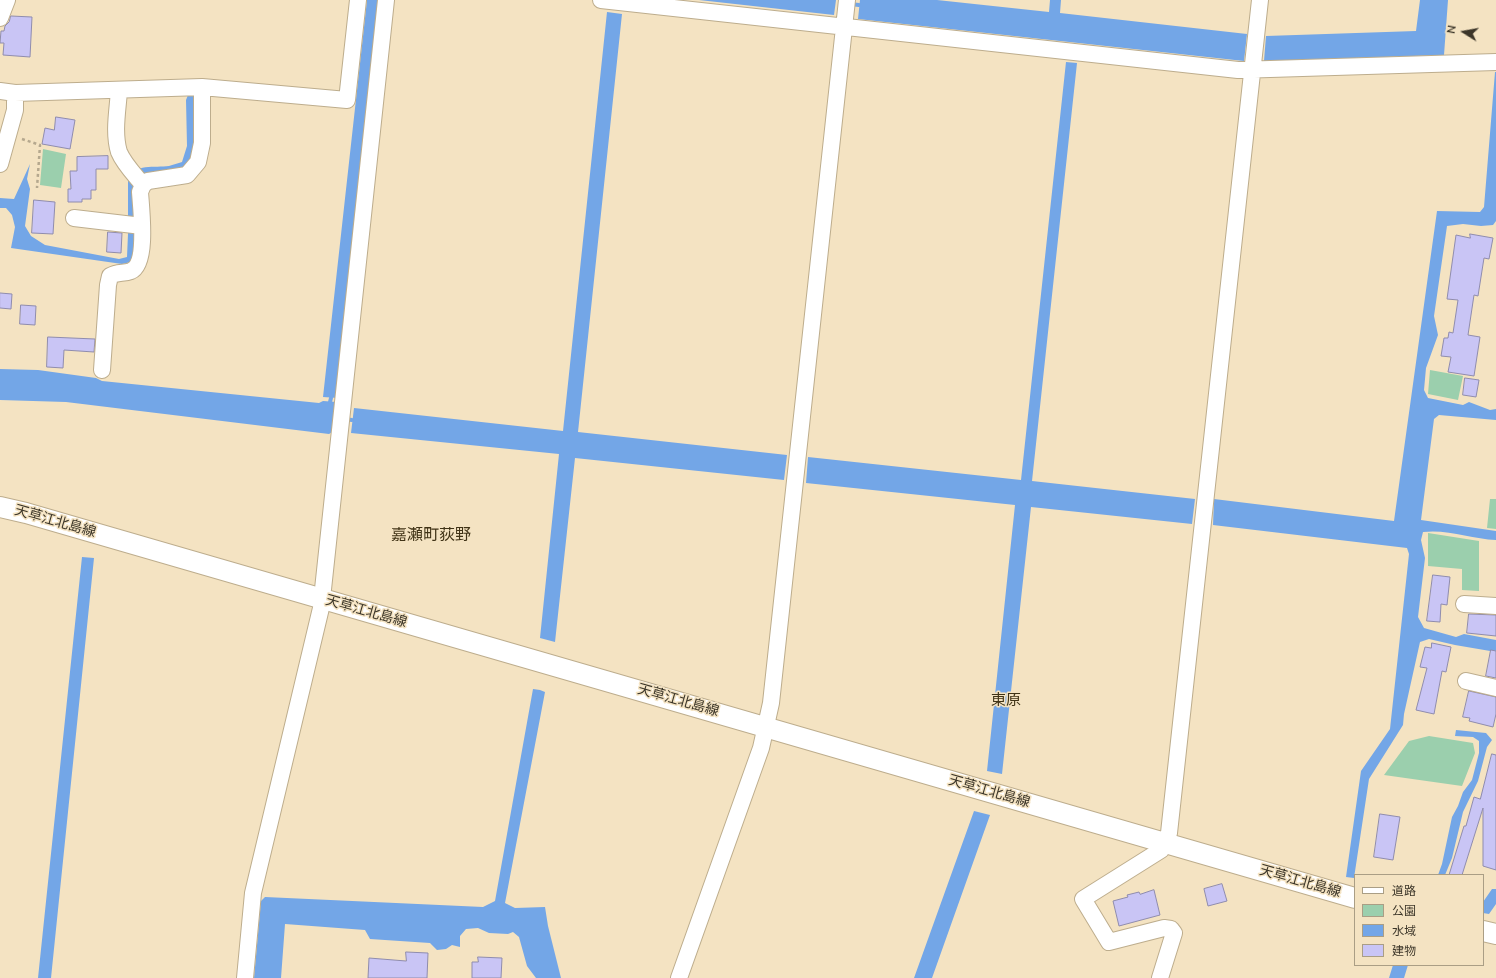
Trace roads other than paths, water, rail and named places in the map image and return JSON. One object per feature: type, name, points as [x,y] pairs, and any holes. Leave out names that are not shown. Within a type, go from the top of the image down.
[{"type":"street","points":[[0,18],[7,0]]},
{"type":"street","points":[[0,164],[15,110],[8,92],[202,87],[347,100],[358,0]]},
{"type":"street","points":[[245,978],[253,893],[320,619],[386,0]]},
{"type":"street","points":[[601,0],[846,13],[1238,70],[1254,56],[1496,62]]},
{"type":"street","points":[[1160,978],[1173,940],[1174,933],[1171,929],[1164,928],[1109,942],[1083,899],[1161,850],[1169,833],[1260,0]]},
{"type":"street","points":[[679,978],[761,748],[771,702],[846,13]]},
{"type":"street","points":[[137,177],[148,181],[187,175],[198,162],[202,144],[202,87]]},
{"type":"street","points":[[102,370],[108,285],[110,276],[116,272],[131,271],[137,266],[141,251],[142,226],[140,192],[137,177],[120,152],[116,130],[119,90]]},
{"type":"street","points":[[74,218],[142,226]]},
{"type":"street","name":"天草江北島線","points":[[0,507],[26,512],[1354,898]]},
{"type":"street","points":[[1464,604],[1496,606]]},
{"type":"street","points":[[1466,681],[1496,688]]},
{"type":"water","points":[[367,0],[379,0],[338,398],[323,397]]},
{"type":"water","points":[[699,0],[836,0],[834,15]]},
{"type":"water","points":[[860,0],[937,0],[1049,12],[1050,0],[1061,0],[1060,13],[1247,34],[1244,61],[858,19]]},
{"type":"water","points":[[1420,0],[1448,0],[1444,55],[1264,61],[1266,36],[1416,31]]},
{"type":"water","points":[[607,12],[622,14],[578,432],[787,455],[784,480],[575,458],[555,642],[540,638],[559,454],[351,433],[354,408],[563,431]]},
{"type":"water","points":[[1066,62],[1077,63],[1032,481],[1195,499],[1192,524],[1031,507],[1002,774],[987,771],[1015,505],[806,483],[808,457],[1021,480]]},
{"type":"water","points":[[1496,72],[1496,221],[1493,225],[1481,226],[1463,224],[1447,226],[1434,316],[1438,335],[1426,368],[1424,390],[1428,398],[1463,405],[1469,402],[1490,410],[1496,409],[1496,420],[1439,415],[1434,419],[1421,520],[1496,531],[1496,540],[1442,532],[1423,532],[1421,540],[1425,558],[1418,617],[1424,628],[1456,637],[1464,634],[1496,640],[1496,652],[1429,639],[1420,642],[1404,714],[1403,725],[1369,779],[1354,878],[1346,877],[1361,771],[1390,729],[1409,554],[1407,548],[1213,525],[1214,499],[1394,521],[1437,211],[1480,212],[1484,207]]},
{"type":"water","points":[[188,95],[193,95],[194,99],[195,137],[194,147],[188,164],[179,171],[143,174],[133,183],[135,242],[131,262],[122,264],[11,248],[15,227],[12,215],[6,208],[0,208],[0,198],[14,199],[30,164],[27,179],[30,189],[25,226],[31,236],[45,245],[119,259],[127,257],[128,179],[135,170],[140,168],[169,166],[182,162],[187,146],[186,100]]},
{"type":"water","points":[[0,369],[38,370],[96,378],[102,381],[319,403],[323,401],[337,402],[334,431],[329,434],[66,402],[0,400]]},
{"type":"water","points":[[82,557],[94,558],[51,978],[38,978]]},
{"type":"water","points":[[533,689],[545,692],[505,903],[515,908],[545,907],[548,926],[561,978],[536,978],[527,966],[519,937],[513,932],[508,934],[489,933],[478,928],[466,929],[460,936],[460,947],[452,945],[446,949],[437,950],[430,943],[370,939],[365,930],[285,924],[281,978],[254,978],[261,901],[265,897],[483,907],[495,901]]},
{"type":"water","points":[[1456,730],[1486,733],[1492,740],[1487,747],[1478,781],[1463,812],[1452,858],[1445,874],[1438,874],[1442,864],[1452,817],[1463,792],[1472,780],[1479,753],[1479,741],[1473,737],[1455,736]]},
{"type":"water","points":[[974,811],[990,815],[932,978],[914,978]]},
{"type":"water","points":[[1492,889],[1496,889],[1496,904],[1489,914],[1484,913],[1484,901]]},
{"type":"water","points":[[1393,966],[1408,966],[1404,978],[1389,978]]},
{"type":"waterway","points":[[850,4],[859,5]]},
{"type":"waterway","points":[[330,402],[331,398]]},
{"type":"waterway","points":[[344,419],[352,420]]},
{"type":"district","name":"嘉瀬町荻野","points":[[431,536]]},
{"type":"district","name":"東原","points":[[1006,701]]}]
